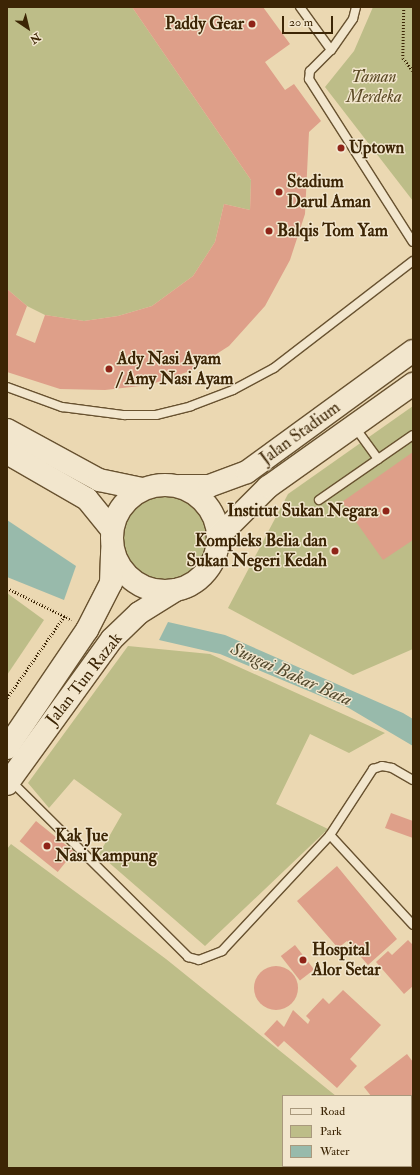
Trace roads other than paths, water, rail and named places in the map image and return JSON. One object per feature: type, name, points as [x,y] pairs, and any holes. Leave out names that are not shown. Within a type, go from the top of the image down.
[{"type":"main road","name":"Jalan Stadium","points":[[177,486],[209,486],[247,472],[413,351]]},
{"type":"main road","name":"Jalan Stadium","points":[[218,537],[268,487],[413,384]]},
{"type":"main road","points":[[7,430],[99,480],[142,489],[159,485],[177,486],[193,492],[206,504],[215,519],[218,537],[216,554],[207,570],[195,582],[176,590],[144,587],[129,578],[112,539],[87,499],[7,453]]},
{"type":"main road","points":[[112,539],[118,513],[142,489]]},
{"type":"main road","name":"Jalan Tun Razak","points":[[7,748],[87,630],[111,583],[112,539]]},
{"type":"main road","name":"Jalan Tun Razak","points":[[9,782],[112,639],[139,613],[176,590]]},
{"type":"lane","points":[[300,7],[331,50]]},
{"type":"lane","points":[[356,7],[353,19],[331,50],[310,71],[312,87],[413,242]]},
{"type":"lane","points":[[7,387],[62,406],[124,415],[156,415],[192,406],[233,390],[274,368],[413,261]]},
{"type":"lane","points":[[354,426],[378,459]]},
{"type":"lane","points":[[320,500],[413,435]]},
{"type":"lane","points":[[9,782],[188,957],[199,960],[222,951],[330,834],[373,769],[382,766],[392,768],[413,780]]},
{"type":"lane","points":[[330,834],[413,925]]},
{"type":"water","points":[[7,520],[76,566],[64,600],[7,577]]},
{"type":"water","name":"Sungai Bakar Bata","points":[[168,622],[225,635],[403,713],[413,719],[413,746],[347,707],[220,654],[159,640]]},
{"type":"place","name":"Paddy Gear","points":[[252,24]]},
{"type":"place","name":"Uptown","points":[[341,148]]},
{"type":"place","name":"Stadium Darul Aman","points":[[279,192]]},
{"type":"place","name":"Balqis Tom Yam","points":[[269,231]]},
{"type":"place","name":"Ady Nasi Ayam / Amy Nasi Ayam","points":[[109,369]]},
{"type":"place","name":"Institut Sukan Negara","points":[[386,511]]},
{"type":"place","name":"Kompleks Belia dan Sukan Negeri Kedah","points":[[335,551]]},
{"type":"place","name":"Kak Jue Nasi Kampung","points":[[47,846]]},
{"type":"place","name":"Hospital Alor Setar","points":[[303,960]]},
{"type":"park label","name":"Taman Merdeka","points":[[374,87]]}]
